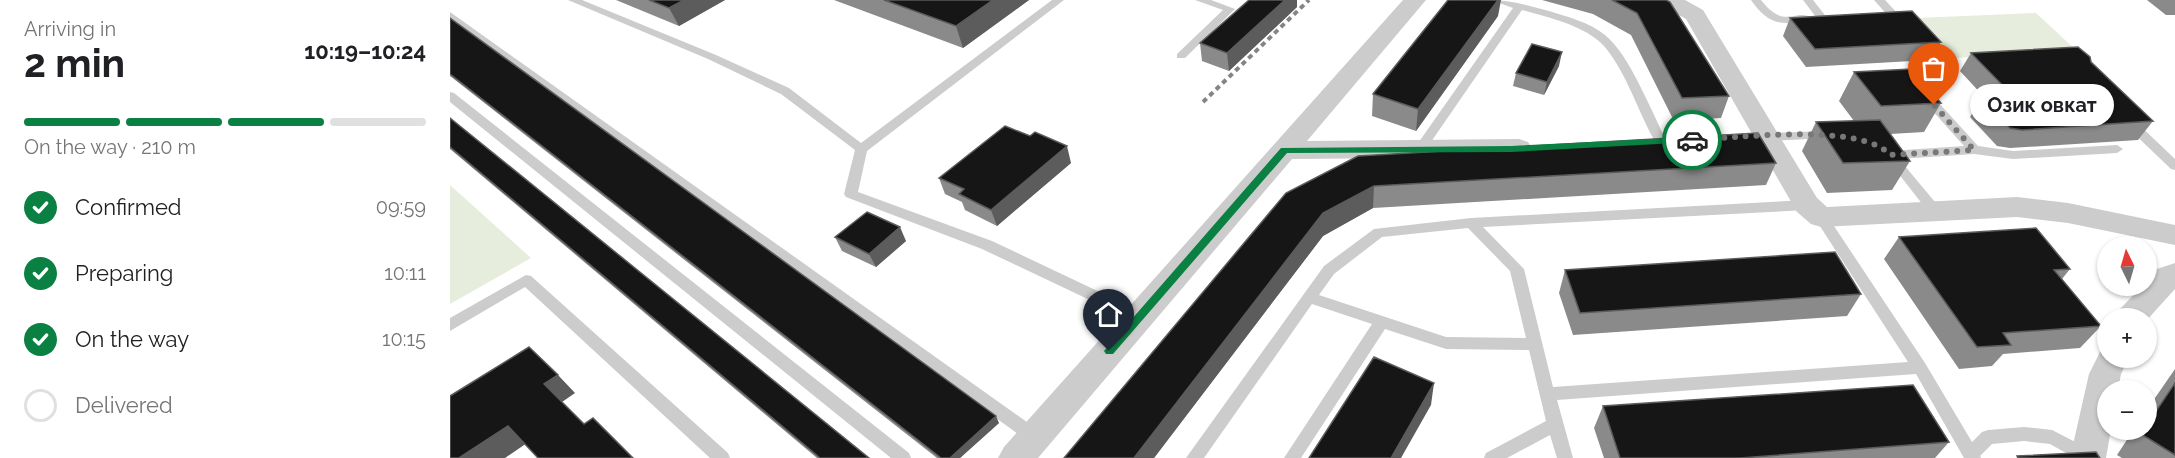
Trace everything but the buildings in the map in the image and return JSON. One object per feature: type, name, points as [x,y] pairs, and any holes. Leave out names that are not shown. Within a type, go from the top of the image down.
[{"type":"street","points":[[1016,458],[1415,0]]},
{"type":"street","points":[[1669,0],[1695,15],[1756,137],[1814,211],[1935,211],[2017,207],[2068,213],[2175,235]]},
{"type":"street","points":[[1284,150],[1545,147]]},
{"type":"street","points":[[2140,308],[2168,277],[2175,274]]},
{"type":"street","points":[[2087,457],[2108,368]]},
{"type":"lane","points":[[573,0],[712,57],[785,91],[861,149]]},
{"type":"lane","points":[[1059,0],[861,149],[851,194],[987,244],[1139,317]]},
{"type":"lane","points":[[1181,56],[1230,9],[1200,0]]},
{"type":"lane","points":[[1496,0],[1577,24],[1601,37],[1613,51],[1661,142]]},
{"type":"lane","points":[[1756,0],[1768,16],[1775,21],[1829,19],[1808,0]]},
{"type":"lane","points":[[1879,0],[1894,16],[1882,16]]},
{"type":"lane","points":[[1420,149],[1519,7]]},
{"type":"lane","points":[[450,15],[1035,437]]},
{"type":"lane","points":[[450,96],[903,458]]},
{"type":"lane","points":[[1934,105],[1974,150]]},
{"type":"lane","points":[[2117,110],[2175,166]]},
{"type":"lane","points":[[1756,137],[1838,134]]},
{"type":"lane","points":[[1878,146],[1890,155],[1935,211]]},
{"type":"lane","points":[[1890,155],[1974,150],[2013,155],[2117,150]]},
{"type":"lane","points":[[1194,458],[1329,270],[1379,232],[1471,223],[1814,211],[1920,367],[1972,456],[1988,437],[2024,434],[2052,437],[2087,457]]},
{"type":"lane","points":[[1471,223],[1517,269],[1546,394],[1565,458]]},
{"type":"lane","points":[[450,325],[526,280],[722,458]]},
{"type":"lane","points":[[1310,298],[1446,344],[1535,344]]},
{"type":"lane","points":[[1292,458],[1381,323]]},
{"type":"lane","points":[[1546,394],[1920,367]]},
{"type":"lane","points":[[1492,458],[1555,424]]},
{"type":"green space","points":[[2036,13],[2078,52],[1954,58],[1918,18]]},
{"type":"green space","points":[[450,185],[531,258],[450,304]]},
{"type":"railway","points":[[1203,102],[1309,0]]},
{"type":"way so far","points":[[1692,140],[1838,134],[1886,150],[1890,155],[1974,150],[1934,105]]},
{"type":"place","name":"Озик овкат","points":[[1934,105]]},
{"type":"route","points":[[1109,351],[1284,150],[1511,149],[1692,140]]}]
